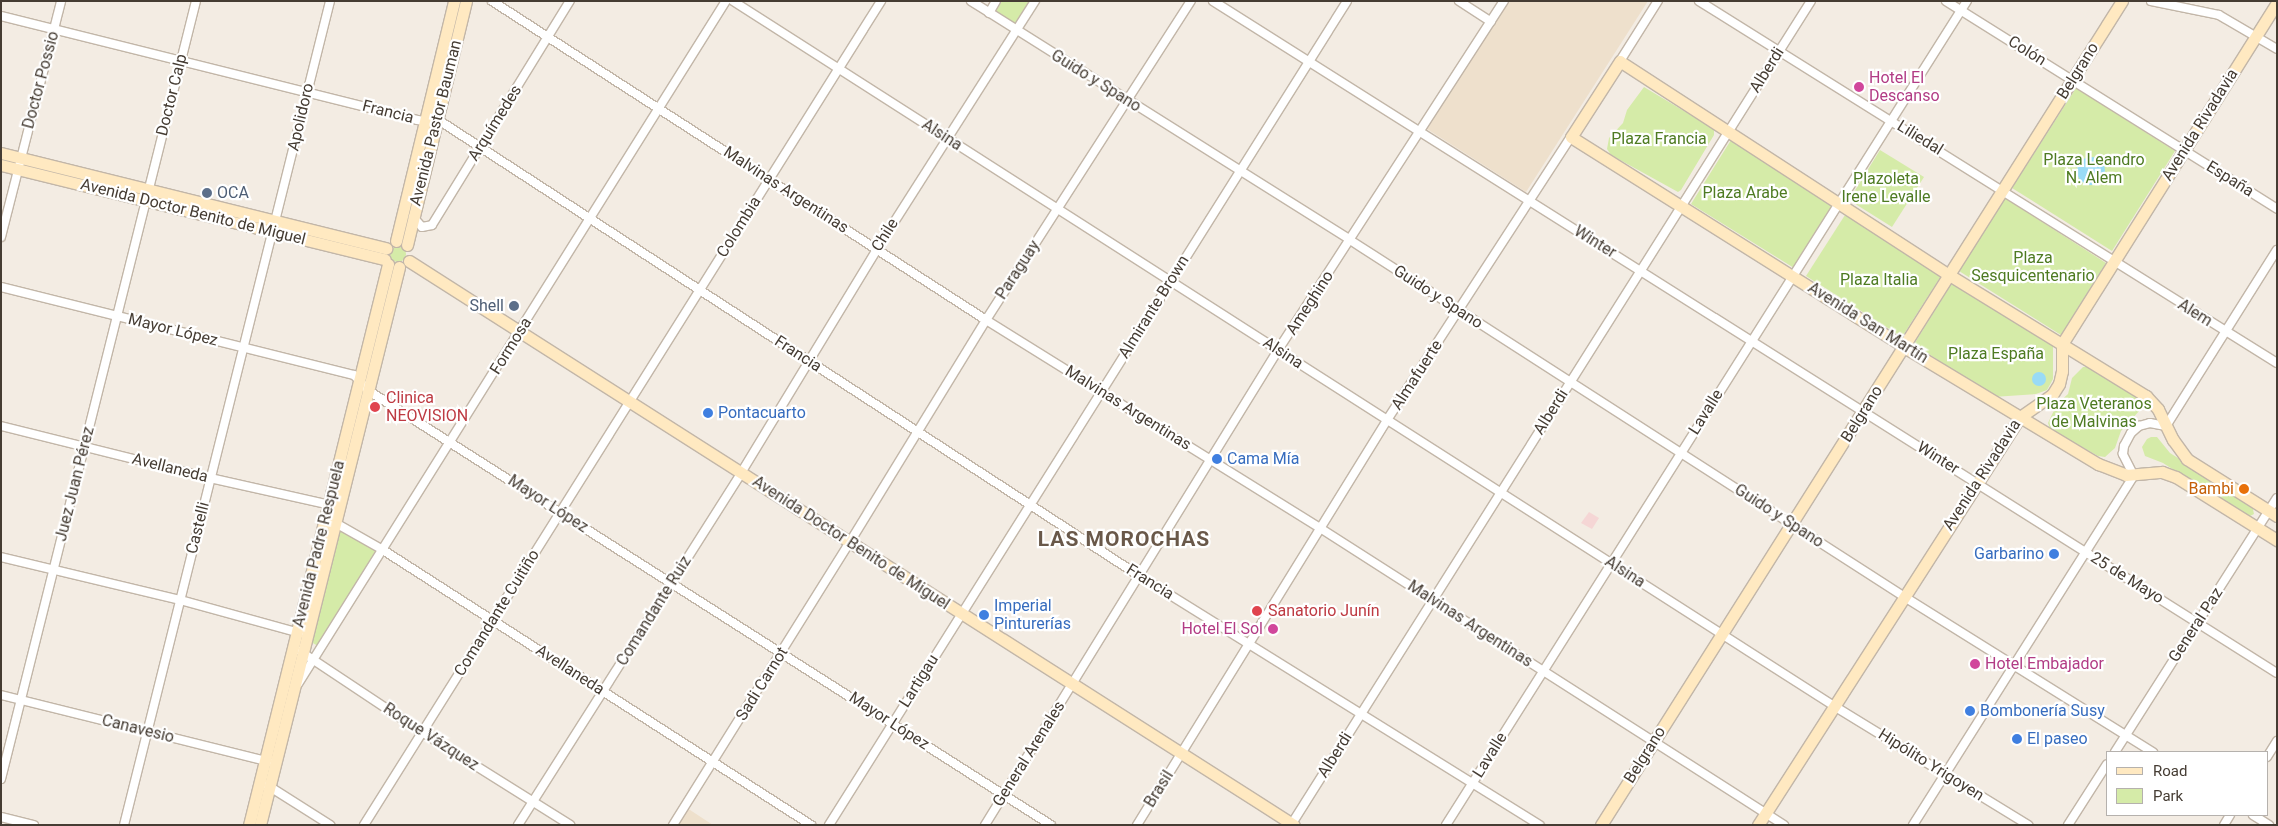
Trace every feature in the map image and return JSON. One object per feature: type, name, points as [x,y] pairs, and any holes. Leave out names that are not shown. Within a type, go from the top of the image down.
[{"type":"main road","name":"Avenida Pastor Bauman","points":[[396,255],[424,120],[454,1]]},
{"type":"main road","name":"Avenida Pastor Bauman","points":[[396,255],[413,217],[466,1]]},
{"type":"main road","name":"Belgrano","points":[[1601,825],[1864,412],[2122,1]]},
{"type":"main road","name":"Avenida Rivadavia","points":[[1758,825],[1903,596],[2020,417],[2052,394],[2059,384],[2062,371],[2062,344],[2277,2]]},
{"type":"main road","points":[[1620,61],[1729,130],[1949,275],[2152,401],[2178,449],[2187,458],[2273,514]]},
{"type":"main road","name":"Almafuerte","points":[[1571,137],[1620,61]]},
{"type":"main road","name":"Avenida San Martín","points":[[1571,137],[1904,347],[2098,464],[2116,472],[2134,476],[2162,472],[2176,477],[2277,540]]},
{"type":"main road","name":"Avenida Doctor Benito de Miguel","points":[[1,153],[19,163],[396,255],[1292,824]]},
{"type":"main road","name":"Avenida Doctor Benito de Miguel","points":[[1,165],[19,163]]},
{"type":"main road","name":"Avenida Padre Respuela","points":[[249,825],[270,762],[331,521],[360,379],[396,255]]},
{"type":"main road","name":"Avenida Padre Respuela","points":[[334,506],[369,391],[396,255]]},
{"type":"main road","name":"Avenida Padre Respuela","points":[[270,762],[294,690],[298,650]]},
{"type":"main road","name":"Avenida Padre Respuela","points":[[260,825],[264,784]]},
{"type":"street","name":"Doctor Possio","points":[[1,237],[61,1]]},
{"type":"street","name":"Doctor Calp","points":[[147,195],[196,1]]},
{"type":"street","name":"Apolidoro","points":[[275,227],[330,1]]},
{"type":"street","name":"Malvinas Argentinas","points":[[492,1],[986,320],[1320,528],[1784,825]]},
{"type":"street","name":"Arquímedes","points":[[413,217],[422,227],[432,225],[570,1]]},
{"type":"street","name":"Formosa","points":[[294,690],[726,1]]},
{"type":"street","name":"Alsina","points":[[733,1],[1834,706]]},
{"type":"street","name":"Colombia","points":[[630,402],[881,1]]},
{"type":"street","name":"Guido y Spano","points":[[971,1],[1350,240],[1903,596],[2151,751]]},
{"type":"street","points":[[989,13],[996,1]]},
{"type":"street","name":"Chile","points":[[741,473],[877,249],[1035,1]]},
{"type":"street","name":"Paraguay","points":[[850,542],[986,320],[1191,1]]},
{"type":"street","name":"Winter","points":[[1213,1],[1977,483]]},
{"type":"street","name":"Almirante Brown","points":[[961,613],[1347,1]]},
{"type":"street","points":[[1459,1],[1491,22]]},
{"type":"street","name":"Ameghino","points":[[1073,684],[1138,575],[1278,350],[1504,1]]},
{"type":"street","name":"Almafuerte","points":[[1620,61],[1658,1]]},
{"type":"street","name":"Liliedal","points":[[1699,1],[1892,120],[2114,262]]},
{"type":"street","name":"Alberdi","points":[[1292,824],[1811,1]]},
{"type":"street","name":"Colón","points":[[1946,1],[2184,150]]},
{"type":"street","name":"Lavalle","points":[[1446,825],[1838,202],[1968,1]]},
{"type":"street","points":[[2151,1],[2219,15],[2277,49]]},
{"type":"street","name":"Francia","points":[[1,16],[307,92],[424,120],[436,121],[480,147],[1138,575],[1539,825]]},
{"type":"street","name":"Almafuerte","points":[[1182,753],[1387,420],[1571,137]]},
{"type":"street","name":"España","points":[[2184,150],[2277,209]]},
{"type":"street","name":"Juez Juan Pérez","points":[[1,779],[147,195]]},
{"type":"street","name":"Castelli","points":[[124,825],[243,347],[275,227]]},
{"type":"street","points":[[1913,825],[2134,476],[2123,454],[2124,446],[2131,433],[2139,426],[2150,423],[2166,426],[2277,250]]},
{"type":"street","name":"Alem","points":[[2114,262],[2277,363]]},
{"type":"street","name":"Mayor López","points":[[1,287],[354,375],[360,379],[369,391],[1052,825]]},
{"type":"street","name":"Comandante Cuitiño","points":[[364,825],[630,402]]},
{"type":"street","name":"Avellaneda","points":[[1,426],[210,478],[334,506]]},
{"type":"street","name":"Comandante Ruiz","points":[[518,825],[741,473]]},
{"type":"street","name":"25 de Mayo","points":[[1977,483],[2277,672]]},
{"type":"street","name":"General Paz","points":[[2115,751],[2258,528],[2273,514],[2277,498]]},
{"type":"street","name":"Avellaneda","points":[[331,521],[383,550],[812,825]]},
{"type":"street","name":"Sadi Carnot","points":[[673,825],[850,542]]},
{"type":"street","points":[[1,557],[180,600],[302,634]]},
{"type":"street","name":"Lartigau","points":[[829,825],[961,613]]},
{"type":"street","name":"Roque Vázquez","points":[[298,650],[422,732],[570,825]]},
{"type":"street","name":"General Arenales","points":[[985,825],[1073,684]]},
{"type":"street","name":"Canavesio","points":[[1,695],[270,762]]},
{"type":"street","name":"Hipólito Yrigoyen","points":[[1834,706],[2028,825]]},
{"type":"street","points":[[2268,755],[2277,741]]},
{"type":"street","name":"Brasil","points":[[1137,825],[1182,753]]},
{"type":"street","points":[[2068,825],[2106,766]]},
{"type":"street","points":[[264,784],[330,825]]},
{"type":"street","points":[[2255,816],[2269,825]]},
{"type":"street","points":[[1,817],[34,825]]},
{"type":"shaded area","points":[[1509,1],[1648,1],[1526,192],[1427,129]]},
{"type":"shaded area","points":[[1589,512],[1599,518],[1592,529],[1581,523]]},
{"type":"shaded area","points":[[687,808],[713,825],[676,825]]},
{"type":"green space","points":[[1002,1],[1030,1],[1015,24],[996,11]]},
{"type":"green space","name":"Plaza Francia","points":[[1644,87],[1714,129],[1714,135],[1678,192],[1611,155],[1607,149],[1609,138],[1623,123],[1627,110]]},
{"type":"green space","name":"Plaza Leandro N. Alem","points":[[2076,88],[2175,151],[2112,251],[2012,188]]},
{"type":"green space","name":"Plaza Arabe","points":[[1731,140],[1833,207],[1794,268],[1691,204]]},
{"type":"green space","name":"Plazoleta Irene Levalle","points":[[1880,150],[1924,177],[1892,227],[1849,200]]},
{"type":"green space","name":"Plaza Sesquicentenario","points":[[2005,198],[2106,263],[2061,335],[1959,271]]},
{"type":"green space","name":"Plaza Italia","points":[[1845,215],[1941,276],[1902,337],[1806,276]]},
{"type":"green space","points":[[395,246],[401,246],[406,251],[404,260],[395,262],[390,257],[390,251]]},
{"type":"green space","name":"Plaza España","points":[[1952,283],[2053,345],[2053,379],[2047,390],[2036,394],[1993,397],[1914,344]]},
{"type":"green space","name":"Plaza Veteranos de Malvinas","points":[[2083,367],[2087,367],[2137,397],[2142,403],[2140,410],[2121,431],[2115,448],[2105,457],[2098,456],[2050,429],[2048,423],[2057,404],[2068,394],[2072,378]]},
{"type":"green space","points":[[2157,437],[2170,453],[2252,505],[2254,514],[2248,517],[2244,515],[2163,463],[2145,456],[2142,447],[2147,439]]},
{"type":"green space","points":[[340,530],[378,550],[318,646],[311,642]]},
{"type":"water","points":[[2091,157],[2101,161],[2105,171],[2101,181],[2091,185],[2081,181],[2077,171],[2081,161]]},
{"type":"water","points":[[2036,372],[2042,372],[2046,379],[2042,386],[2036,386],[2032,382],[2032,376]]},
{"type":"place","name":"Hotel El Descanso","points":[[1859,87]]},
{"type":"place","name":"OCA","points":[[207,193]]},
{"type":"place","name":"Shell","points":[[514,306]]},
{"type":"place","name":"Clinica NEOVISION","points":[[375,407]]},
{"type":"place","name":"Pontacuarto","points":[[708,413]]},
{"type":"place","name":"Cama Mía","points":[[1217,459]]},
{"type":"place","name":"Bambi","points":[[2244,489]]},
{"type":"place","name":"Garbarino","points":[[2054,554]]},
{"type":"place","name":"Sanatorio Junín","points":[[1257,611]]},
{"type":"place","name":"Imperial Pinturerías","points":[[984,615]]},
{"type":"place","name":"Hotel El Sol","points":[[1273,629]]},
{"type":"place","name":"Hotel Embajador","points":[[1975,664]]},
{"type":"place","name":"Bombonería Susy","points":[[1970,711]]},
{"type":"place","name":"El paseo","points":[[2017,739]]},
{"type":"district","name":"LAS MOROCHAS","points":[[1124,539]]}]
